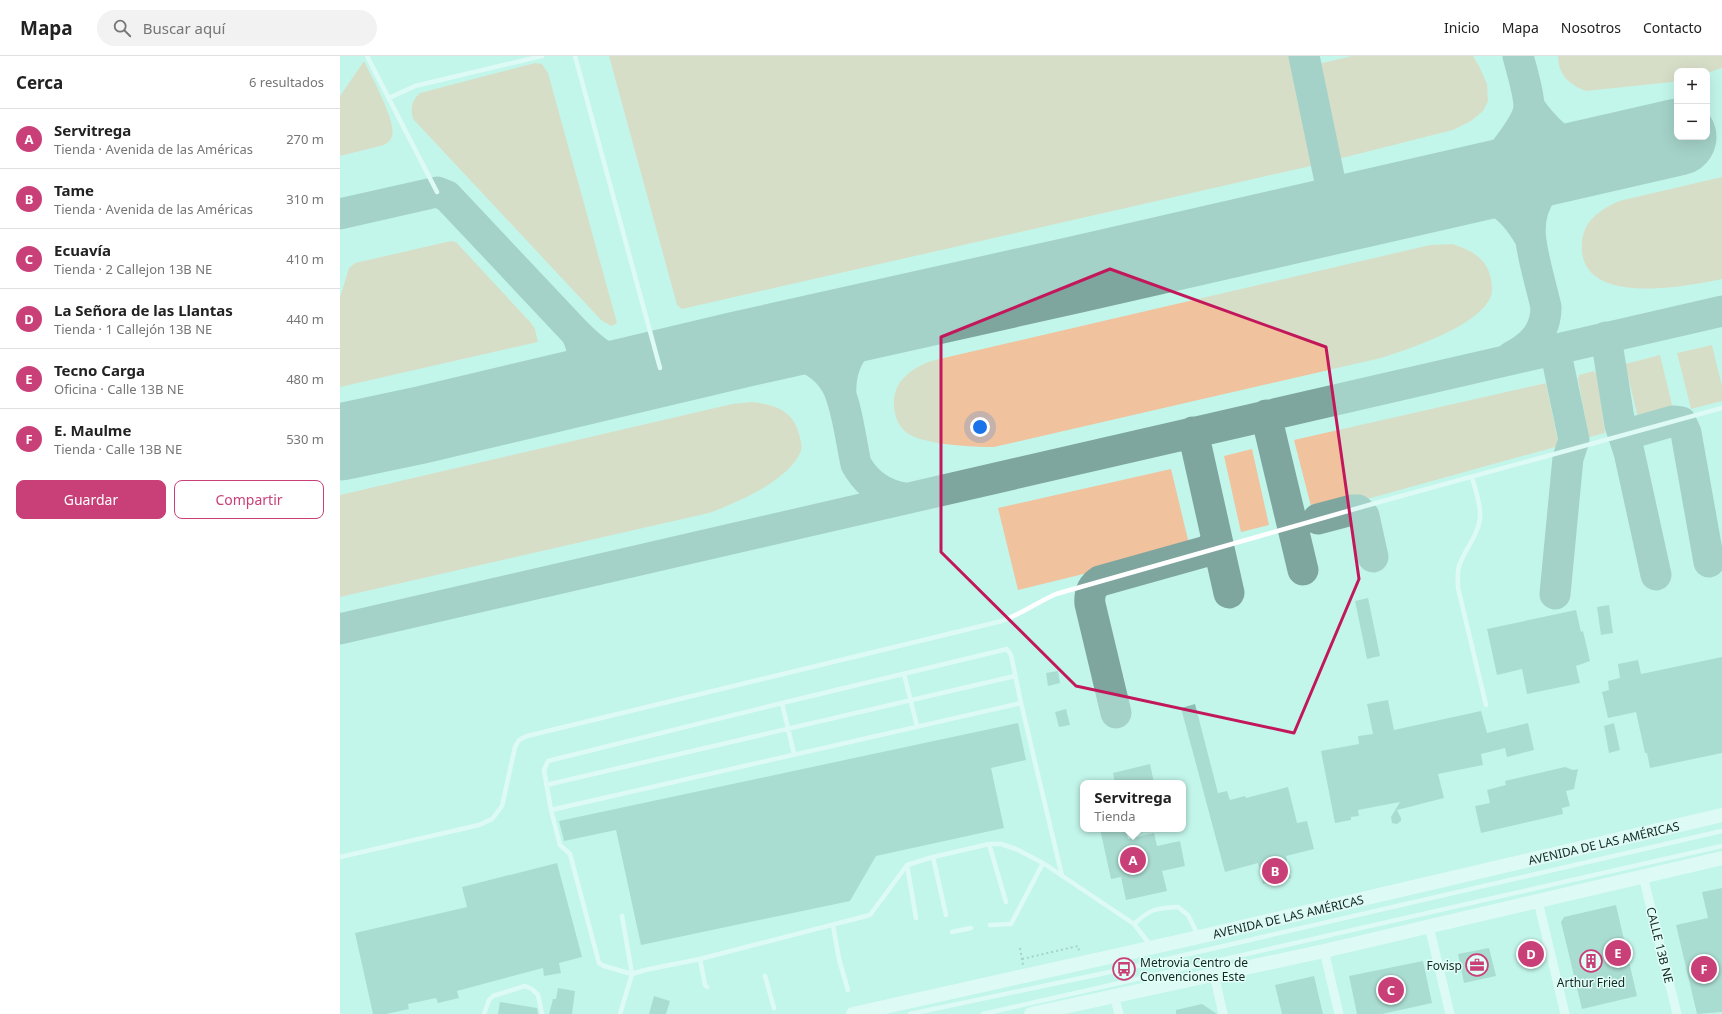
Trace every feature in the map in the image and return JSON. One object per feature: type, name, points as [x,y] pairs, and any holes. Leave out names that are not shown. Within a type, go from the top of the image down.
[{"type":"main road","name":"AVENIDA DE LAS AMÉRICAS","points":[[853,1014],[1152,948],[1722,815]]},
{"type":"main road","points":[[1031,1014],[1324,951],[1722,858]]},
{"type":"street","name":"CALLE 13B NE","points":[[1643,876],[1677,1014]]},
{"type":"street","points":[[1538,901],[1565,1014]]},
{"type":"street","points":[[1429,926],[1450,1014]]},
{"type":"street","points":[[1324,951],[1339,1014]]},
{"type":"street","points":[[1214,974],[1223,1014]]},
{"type":"street","points":[[1114,995],[1118,1014]]},
{"type":"lane","points":[[367,56],[437,192]]},
{"type":"lane","points":[[389,98],[415,86],[524,58],[542,56]]},
{"type":"lane","points":[[576,56],[660,368]]},
{"type":"lane","points":[[340,857],[479,825],[492,819],[502,806],[515,747],[519,740],[527,736],[1002,621],[1056,594],[1722,408]]},
{"type":"lane","points":[[1472,477],[1480,510],[1480,518],[1476,531],[1459,566],[1458,588],[1486,705]]},
{"type":"lane","points":[[1062,876],[1021,703],[1011,654],[1007,649],[548,761],[544,767],[551,810],[560,845],[570,854],[599,963],[604,966],[632,974],[700,959],[870,915],[907,865],[933,857],[989,844],[1001,844],[1016,849],[1043,863],[1062,876],[1134,924],[1152,948]]},
{"type":"lane","points":[[904,674],[917,726]]},
{"type":"lane","points":[[546,785],[1015,676]]},
{"type":"lane","points":[[782,703],[794,754]]},
{"type":"lane","points":[[551,810],[1021,703]]},
{"type":"lane","name":"AVENIDA DE LAS AMÉRICAS","points":[[910,1014],[1124,969],[1722,831]]},
{"type":"lane","points":[[989,844],[1006,902]]},
{"type":"lane","points":[[983,1014],[1722,846]]},
{"type":"lane","points":[[933,857],[946,914]]},
{"type":"lane","points":[[990,925],[1011,924],[1043,863]]},
{"type":"lane","points":[[907,865],[916,918]]},
{"type":"lane","points":[[1134,924],[1146,913],[1156,909],[1178,907],[1188,915],[1199,937]]},
{"type":"lane","points":[[620,1014],[632,974],[622,916]]},
{"type":"lane","points":[[833,925],[839,959],[848,990]]},
{"type":"lane","points":[[952,932],[971,928]]},
{"type":"lane","points":[[700,959],[705,985],[707,987]]},
{"type":"lane","points":[[765,976],[774,1008]]},
{"type":"lane","points":[[484,1014],[489,1000],[493,996],[525,986],[532,989],[538,995],[542,1014]]},
{"type":"path","points":[[1020,948],[1026,976]]},
{"type":"path","points":[[1022,959],[1027,958]]},
{"type":"highlighted area","points":[[1110,269],[1326,347],[1359,579],[1294,733],[1076,686],[941,552],[941,337]]},
{"type":"shaded area","points":[[609,56],[1292,56],[1315,165],[682,309],[677,305]]},
{"type":"shaded area","points":[[1352,56],[1473,56],[1487,84],[1488,101],[1483,111],[1471,121],[1453,130],[1338,159],[1318,64]]},
{"type":"shaded area","points":[[1558,56],[1722,56],[1722,68],[1710,72],[1710,68],[1674,68],[1674,82],[1586,91],[1575,86],[1566,78],[1560,69]]},
{"type":"shaded area","points":[[364,61],[391,120],[393,129],[392,136],[390,141],[384,145],[340,156],[340,96]]},
{"type":"shaded area","points":[[535,63],[542,64],[548,73],[617,323],[611,326],[601,320],[413,119],[412,104],[420,93]]},
{"type":"shaded area","points":[[1722,177],[1722,279],[1683,286],[1636,288],[1614,285],[1596,277],[1585,263],[1582,242],[1583,234],[1594,217],[1605,208],[1619,201]]},
{"type":"shaded area","points":[[451,241],[456,242],[531,323],[535,329],[538,342],[340,387],[340,297],[349,268],[355,263]]},
{"type":"shaded area","points":[[1452,244],[1470,251],[1484,263],[1490,275],[1492,286],[1491,296],[1484,307],[1473,317],[1459,326],[1442,335],[1408,349],[1381,358],[994,447],[951,445],[918,438],[910,435],[904,430],[896,417],[894,402],[897,387],[908,374],[923,364],[931,361],[1430,245]]},
{"type":"shaded area","points":[[1712,345],[1722,386],[1722,401],[1691,409],[1677,353]]},
{"type":"shaded area","points":[[1660,355],[1674,413],[1639,422],[1625,364]]},
{"type":"shaded area","points":[[1594,371],[1597,374],[1605,433],[1586,438],[1588,433],[1578,379],[1579,375]]},
{"type":"shaded area","points":[[1546,383],[1559,446],[1313,514],[1294,440]]},
{"type":"shaded area","points":[[752,402],[779,408],[790,416],[797,428],[802,445],[801,451],[795,462],[785,472],[761,490],[747,497],[709,513],[340,597],[340,495],[732,404]]},
{"type":"shaded area","points":[[1252,449],[1269,525],[1241,532],[1224,456]]},
{"type":"shaded area","points":[[1171,469],[1190,548],[1018,590],[998,508]]},
{"type":"building","points":[[1368,598],[1380,656],[1367,659],[1355,601]]},
{"type":"building","points":[[1609,605],[1613,633],[1601,635],[1597,607]]},
{"type":"building","points":[[1576,610],[1590,661],[1576,666],[1580,683],[1527,694],[1522,669],[1497,675],[1487,629]]},
{"type":"building","points":[[1722,657],[1722,753],[1650,768],[1647,753],[1645,753],[1636,712],[1608,718],[1602,692],[1609,690],[1608,681],[1620,678],[1618,664],[1638,660],[1641,674]]},
{"type":"building","points":[[1058,671],[1060,683],[1048,686],[1046,673]]},
{"type":"building","points":[[1388,700],[1394,730],[1481,711],[1487,733],[1528,723],[1534,750],[1507,757],[1505,748],[1481,754],[1483,765],[1438,774],[1444,798],[1397,810],[1401,821],[1397,824],[1392,823],[1391,817],[1400,802],[1358,810],[1359,816],[1351,817],[1351,820],[1335,823],[1321,751],[1359,744],[1358,736],[1373,734],[1367,704]]},
{"type":"building","points":[[1195,704],[1218,793],[1227,791],[1230,800],[1245,796],[1246,798],[1288,787],[1297,823],[1307,821],[1314,849],[1286,856],[1291,878],[1263,884],[1258,863],[1225,872],[1181,708]]},
{"type":"building","points":[[1066,709],[1070,725],[1059,727],[1055,712]]},
{"type":"building","points":[[1018,723],[1026,760],[991,768],[1004,828],[876,856],[850,901],[641,945],[616,830],[564,841],[559,821]]},
{"type":"building","points":[[1614,723],[1620,750],[1609,753],[1604,726]]},
{"type":"building","points":[[1150,764],[1153,780],[1114,780],[1113,773]]},
{"type":"building","points":[[1565,767],[1573,770],[1578,769],[1574,789],[1566,791],[1570,806],[1562,808],[1563,814],[1481,833],[1475,806],[1490,803],[1487,790],[1506,785],[1505,781]]},
{"type":"building","points":[[1101,832],[1127,832],[1128,839],[1154,833],[1157,846],[1180,841],[1185,866],[1162,871],[1167,891],[1126,900],[1121,877],[1111,879]]},
{"type":"building","points":[[557,863],[582,957],[559,963],[561,973],[544,976],[543,968],[457,991],[459,998],[438,1003],[436,998],[408,1004],[409,1009],[386,1014],[373,1014],[355,933],[467,907],[462,887]]},
{"type":"building","points":[[1722,888],[1722,1012],[1697,1014],[1676,925],[1708,918],[1702,892]]},
{"type":"building","name":"Arthur Fried","points":[[1616,905],[1637,996],[1582,1009],[1561,922],[1564,917]]},
{"type":"building","points":[[1539,941],[1543,963],[1523,967],[1519,945]]},
{"type":"building","name":"Fovisp","points":[[1489,948],[1496,976],[1464,983],[1458,954]]},
{"type":"building","points":[[1423,961],[1432,1003],[1382,1014],[1357,1014],[1349,976]]},
{"type":"building","points":[[1314,976],[1323,1014],[1282,1014],[1275,985]]},
{"type":"building","points":[[558,988],[575,991],[572,1014],[549,1014],[553,999],[556,999]]},
{"type":"building","points":[[654,996],[670,1001],[666,1014],[649,1014]]},
{"type":"building","points":[[500,1002],[537,1008],[538,1014],[498,1014]]},
{"type":"building","points":[[1202,1004],[1217,1014],[1176,1014],[1176,1010]]},
{"type":"taxiway","points":[[1304,56],[1337,215]]},
{"type":"taxiway","points":[[1479,183],[1517,134],[1528,113],[1529,105],[1525,80],[1518,56]]},
{"type":"taxiway","points":[[1529,106],[1541,122],[1554,135],[1586,158]]},
{"type":"taxiway","points":[[1511,357],[1519,353],[1536,337],[1540,331],[1545,316],[1546,307],[1531,241],[1530,226],[1532,213],[1537,201],[1552,180],[1574,164],[1586,158]]},
{"type":"taxiway","points":[[1443,191],[1472,192],[1495,200],[1514,216],[1531,240]]},
{"type":"taxiway","points":[[340,214],[437,192],[447,196],[576,333],[582,352],[580,369],[570,382],[563,388],[553,393]]},
{"type":"taxiway","points":[[340,629],[1722,311]]},
{"type":"taxiway","points":[[841,395],[841,379],[845,366],[850,354],[858,343],[879,326],[904,312]]},
{"type":"taxiway","points":[[576,333],[594,350],[613,362],[634,368],[660,368]]},
{"type":"taxiway","points":[[1606,337],[1620,425],[1629,452],[1656,575]]},
{"type":"taxiway","points":[[742,349],[769,349],[796,354],[819,365],[829,374],[837,386],[843,403],[856,464],[860,471],[876,487],[890,494],[905,498]]},
{"type":"taxiway","points":[[1555,349],[1574,440],[1568,458],[1555,594]]},
{"type":"taxiway","points":[[1266,415],[1303,570]]},
{"type":"taxiway","points":[[1638,431],[1673,421],[1681,422],[1686,433],[1709,562]]},
{"type":"taxiway","points":[[1193,432],[1229,593]]},
{"type":"taxiway","points":[[1318,519],[1352,510],[1358,510],[1364,516],[1373,557]]},
{"type":"taxiway","points":[[1116,713],[1090,604],[1090,594],[1093,588],[1100,581],[1207,551],[1215,544],[1216,535]]},
{"type":"runway","points":[[340,442],[421,425],[742,349],[1674,138]]},
{"type":"place","name":"Servitrega","points":[[1133,860]]},
{"type":"place","name":"Tame","points":[[1275,871]]},
{"type":"place","name":"Tecno Carga","points":[[1618,953]]},
{"type":"place","name":"La Señora de las Llantas","points":[[1531,954]]},
{"type":"place","name":"Arthur Fried","points":[[1591,961]]},
{"type":"place","name":"Fovisp","points":[[1477,965]]},
{"type":"place","name":"Metrovia Centro de Convenciones Este","points":[[1124,969]]},
{"type":"place","name":"E. Maulme","points":[[1704,969]]},
{"type":"place","name":"Ecuavía","points":[[1391,990]]}]
